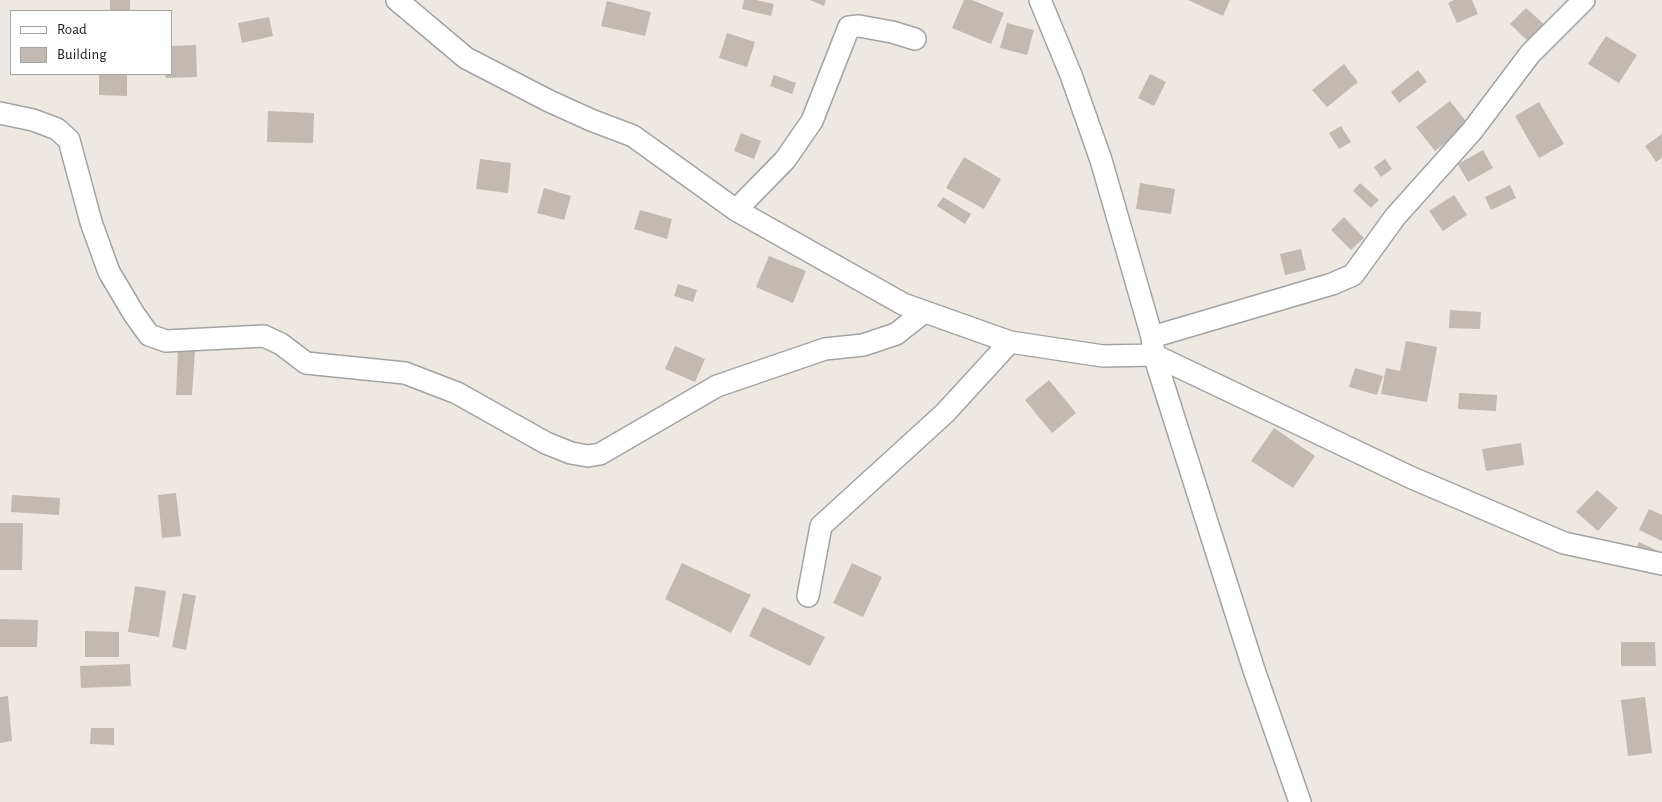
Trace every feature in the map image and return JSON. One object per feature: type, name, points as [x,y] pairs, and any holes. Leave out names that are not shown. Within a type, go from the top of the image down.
[{"type":"street","points":[[397,0],[466,58],[549,101],[591,120],[634,136],[736,210],[880,291],[924,312],[1010,342],[1103,356],[1153,346],[1332,284],[1352,275],[1395,217],[1472,131],[1530,54],[1584,0]]},
{"type":"street","points":[[1040,0],[1071,75],[1101,160],[1153,346],[1254,670],[1300,802]]},
{"type":"street","points":[[736,210],[785,160],[812,121],[849,27],[859,26],[892,32],[915,39]]},
{"type":"street","points":[[0,112],[33,120],[57,129],[69,140],[91,222],[109,272],[149,335],[166,341],[264,336],[280,344],[306,363],[405,373],[457,393],[546,443],[588,456],[600,454],[718,386],[825,349],[863,344],[896,334],[924,312]]},
{"type":"street","points":[[808,596],[821,526],[945,413],[1010,342]]},
{"type":"street","points":[[1153,346],[1410,477],[1564,543],[1662,564]]},
{"type":"building","points":[[110,0],[130,0],[130,10],[110,10]]},
{"type":"building","points":[[744,0],[756,0],[774,4],[771,16],[742,9]]},
{"type":"building","points":[[810,0],[826,0],[824,6]]},
{"type":"building","points":[[964,0],[972,0],[1004,13],[991,44],[952,28]]},
{"type":"building","points":[[1188,0],[1230,0],[1223,16]]},
{"type":"building","points":[[1454,0],[1472,0],[1478,14],[1457,23],[1448,3]]},
{"type":"building","points":[[607,1],[651,12],[645,36],[601,26]]},
{"type":"building","points":[[1526,8],[1545,25],[1529,42],[1510,24]]},
{"type":"building","points":[[269,17],[273,36],[242,43],[238,23]]},
{"type":"building","points":[[1007,23],[1034,30],[1027,55],[1000,48]]},
{"type":"building","points":[[727,33],[755,42],[747,67],[719,58]]},
{"type":"building","points":[[1606,36],[1637,55],[1619,83],[1588,64]]},
{"type":"building","points":[[196,45],[197,77],[166,78],[165,75],[172,75],[172,46]]},
{"type":"building","points":[[1344,64],[1358,82],[1327,107],[1312,90]]},
{"type":"building","points":[[1418,70],[1427,82],[1399,103],[1391,92]]},
{"type":"building","points":[[1150,74],[1166,82],[1154,106],[1138,98]]},
{"type":"building","points":[[99,75],[127,75],[127,96],[99,95]]},
{"type":"building","points":[[774,75],[796,83],[792,94],[770,86]]},
{"type":"building","points":[[1450,101],[1469,125],[1435,151],[1416,127]]},
{"type":"building","points":[[1539,102],[1564,144],[1539,158],[1515,116]]},
{"type":"building","points":[[268,111],[314,113],[313,143],[267,142]]},
{"type":"building","points":[[1341,126],[1351,142],[1339,149],[1329,133]]},
{"type":"building","points":[[741,133],[761,141],[754,159],[734,151]]},
{"type":"building","points":[[1662,134],[1662,158],[1656,162],[1645,146]]},
{"type":"building","points":[[1483,150],[1493,168],[1468,182],[1458,164]]},
{"type":"building","points":[[964,157],[1001,179],[984,209],[946,188]]},
{"type":"building","points":[[480,159],[511,163],[508,193],[476,189]]},
{"type":"building","points":[[1385,159],[1392,169],[1381,177],[1374,167]]},
{"type":"building","points":[[1140,183],[1175,189],[1171,214],[1136,209]]},
{"type":"building","points":[[1360,183],[1379,200],[1371,208],[1353,191]]},
{"type":"building","points":[[1510,185],[1516,198],[1491,210],[1485,197]]},
{"type":"building","points":[[544,188],[571,196],[564,220],[537,213]]},
{"type":"building","points":[[1454,195],[1467,215],[1443,231],[1429,211]]},
{"type":"building","points":[[943,197],[971,214],[965,224],[937,206]]},
{"type":"building","points":[[640,210],[672,219],[667,239],[634,229]]},
{"type":"building","points":[[1344,217],[1364,238],[1351,250],[1331,230]]},
{"type":"building","points":[[1301,249],[1306,270],[1285,275],[1280,254]]},
{"type":"building","points":[[769,256],[806,271],[793,303],[756,287]]},
{"type":"building","points":[[678,284],[697,290],[693,302],[674,296]]},
{"type":"building","points":[[1450,310],[1481,312],[1480,329],[1449,328]]},
{"type":"building","points":[[1406,341],[1437,347],[1427,402],[1381,394],[1386,368],[1400,371]]},
{"type":"building","points":[[675,346],[705,359],[695,382],[665,369]]},
{"type":"building","points":[[178,349],[195,351],[192,395],[176,395]]},
{"type":"building","points":[[1355,368],[1383,376],[1377,395],[1349,387]]},
{"type":"building","points":[[1049,380],[1076,413],[1052,433],[1025,400]]},
{"type":"building","points":[[1459,393],[1497,395],[1496,411],[1458,409]]},
{"type":"building","points":[[1274,428],[1315,456],[1293,488],[1251,461]]},
{"type":"building","points":[[1521,443],[1524,465],[1486,471],[1482,449]]},
{"type":"building","points":[[1597,490],[1618,508],[1598,531],[1576,512]]},
{"type":"building","points":[[176,493],[181,536],[162,538],[158,495]]},
{"type":"building","points":[[12,495],[60,498],[59,515],[11,512]]},
{"type":"building","points":[[1649,509],[1662,515],[1662,541],[1639,530]]},
{"type":"building","points":[[0,523],[23,523],[22,570],[0,570]]},
{"type":"building","points":[[1639,542],[1662,553],[1658,561],[1635,550]]},
{"type":"building","points":[[682,563],[751,595],[731,633],[665,599]]},
{"type":"building","points":[[852,563],[882,577],[863,617],[833,603]]},
{"type":"building","points":[[135,586],[166,591],[159,637],[128,632]]},
{"type":"building","points":[[183,593],[196,596],[186,650],[172,647]]},
{"type":"building","points":[[763,607],[825,637],[810,666],[749,636]]},
{"type":"building","points":[[0,619],[38,620],[37,647],[0,647]]},
{"type":"building","points":[[85,631],[119,632],[119,657],[85,657]]},
{"type":"building","points":[[1621,642],[1655,642],[1656,666],[1621,666]]},
{"type":"building","points":[[130,664],[131,686],[81,688],[80,666]]},
{"type":"building","points":[[8,696],[12,741],[0,743],[0,697]]},
{"type":"building","points":[[1645,697],[1652,753],[1628,756],[1621,700]]},
{"type":"building","points":[[91,728],[114,728],[114,745],[90,744]]}]
